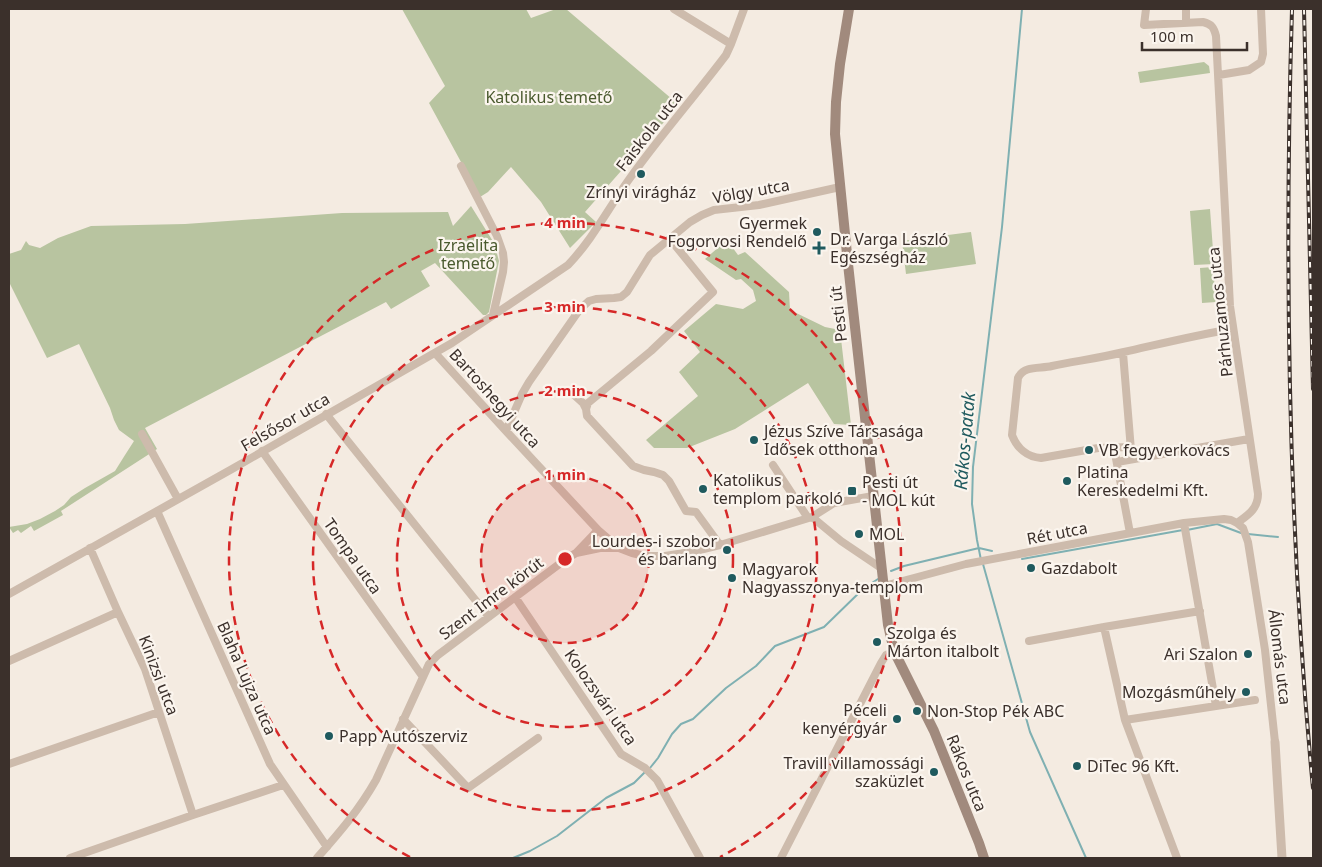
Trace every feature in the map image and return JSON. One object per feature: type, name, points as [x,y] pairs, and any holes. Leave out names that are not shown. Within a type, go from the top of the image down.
[{"type":"main road","name":"Pesti út","points":[[849,9],[840,64],[835,134],[884,586]]},
{"type":"main road","name":"Rákos utca","points":[[884,586],[888,625],[894,651],[934,731],[984,858]]},
{"type":"street","points":[[674,9],[731,44]]},
{"type":"street","name":"Faiskola utca","points":[[568,265],[602,222],[629,179],[726,54],[744,9]]},
{"type":"street","points":[[1146,9],[1144,25],[1186,23],[1186,9]]},
{"type":"street","points":[[1219,74],[1246,71],[1255,68],[1262,62],[1261,9]]},
{"type":"street","name":"Párhuzamos utca","points":[[1186,23],[1203,22],[1211,25],[1216,36],[1230,306],[1258,498],[1254,509],[1238,523]]},
{"type":"street","points":[[461,166],[504,256],[503,272],[493,315]]},
{"type":"street","name":"Völgy utca","points":[[506,431],[528,382],[580,309],[589,301],[596,299],[622,297],[650,255],[690,222],[714,210],[759,205],[840,187]]},
{"type":"street","points":[[586,409],[588,403],[651,351],[714,292],[670,239]]},
{"type":"street","name":"Felsősor utca","points":[[9,594],[452,343],[568,265]]},
{"type":"street","points":[[1131,447],[1098,448],[1041,458],[1035,458],[1020,449],[1012,435],[1018,378],[1025,370],[1123,353],[1201,334],[1233,329]]},
{"type":"street","name":"Bartoshegyi utca","points":[[434,353],[598,530],[619,548]]},
{"type":"street","points":[[1123,353],[1132,459]]},
{"type":"street","points":[[572,393],[583,403],[587,416],[633,466],[663,475],[686,511],[696,512],[720,545]]},
{"type":"street","points":[[326,414],[489,617]]},
{"type":"street","points":[[142,434],[178,499]]},
{"type":"street","points":[[1118,462],[1249,439]]},
{"type":"street","points":[[1114,448],[1130,533]]},
{"type":"street","name":"Tompa utca","points":[[262,452],[422,677]]},
{"type":"street","points":[[773,465],[810,518],[881,568]]},
{"type":"street","name":"Szent Imre körút","points":[[317,858],[352,817],[376,780],[422,677],[430,664],[438,655],[566,559],[576,553],[600,548],[619,548],[645,556],[665,556],[691,552],[810,518],[834,503],[873,496]]},
{"type":"street","name":"Blaha Lujza utca","points":[[157,510],[270,764],[327,847]]},
{"type":"street","name":"Rét utca","points":[[884,586],[966,564],[1130,533],[1185,528],[1224,519],[1238,523]]},
{"type":"street","name":"Állomás utca","points":[[1238,523],[1244,531],[1248,542],[1265,650],[1282,858]]},
{"type":"street","points":[[1185,528],[1216,706]]},
{"type":"street","points":[[576,553],[598,530]]},
{"type":"street","points":[[860,554],[867,556],[874,551],[877,547],[878,536]]},
{"type":"street","name":"Kinizsi utca","points":[[90,548],[145,669],[193,815]]},
{"type":"street","name":"Kolozsvári utca","points":[[515,597],[621,754],[645,768],[657,780],[700,858]]},
{"type":"street","points":[[1029,641],[1200,611]]},
{"type":"street","points":[[9,661],[118,612]]},
{"type":"street","points":[[1104,627],[1125,720],[1176,858]]},
{"type":"street","points":[[783,857],[881,663],[886,655],[894,651]]},
{"type":"street","points":[[1125,720],[1255,700]]},
{"type":"street","points":[[9,764],[159,712]]},
{"type":"street","points":[[403,719],[468,788],[538,738]]},
{"type":"street","points":[[70,858],[81,857],[193,815],[283,785]]},
{"type":"green space","name":"Katolikus temető","points":[[402,9],[526,9],[531,18],[556,9],[566,9],[679,105],[585,212],[596,222],[570,248],[541,202],[511,167],[488,192],[480,197],[429,103],[445,86]]},
{"type":"green space","points":[[1204,62],[1209,66],[1210,73],[1140,83],[1138,72]]},
{"type":"green space","name":"Izraelita temető","points":[[471,206],[494,243],[499,261],[489,312],[486,315],[483,315],[435,263],[421,271],[430,286],[391,309],[386,302],[145,428],[157,449],[61,511],[63,515],[34,531],[31,526],[21,533],[18,530],[13,533],[9,527],[27,524],[40,519],[64,505],[71,497],[85,488],[115,471],[134,441],[119,430],[79,344],[47,358],[9,282],[9,254],[21,250],[26,241],[29,245],[40,248],[58,238],[91,226],[185,224],[342,213],[448,212],[453,226]]},
{"type":"green space","points":[[1210,209],[1214,264],[1194,265],[1190,211]]},
{"type":"green space","points":[[971,232],[976,264],[906,274],[902,241]]},
{"type":"green space","points":[[727,240],[738,255],[745,252],[789,292],[790,310],[825,327],[840,330],[851,425],[834,424],[808,383],[735,429],[687,448],[654,448],[646,440],[698,396],[679,372],[700,352],[684,331],[716,304],[743,309],[756,301],[753,290],[741,279],[736,280],[705,259]]},
{"type":"green space","points":[[1213,267],[1216,302],[1202,303],[1200,268]]},
{"type":"waterway","name":"Rákos-patak","points":[[981,560],[972,504],[973,467],[1002,227],[1022,9]]},
{"type":"waterway","points":[[1187,530],[1217,524],[1241,533]]},
{"type":"waterway","points":[[1022,559],[1183,530]]},
{"type":"waterway","points":[[1248,534],[1278,537]]},
{"type":"waterway","points":[[891,571],[904,566],[979,548],[992,551]]},
{"type":"waterway","name":"Rákos-patak","points":[[983,564],[1030,732],[1086,858]]},
{"type":"waterway","points":[[650,768],[672,734],[681,724],[693,719],[726,688],[756,666],[775,646],[824,627],[864,588],[878,579]]},
{"type":"waterway","points":[[513,858],[557,836],[606,798],[634,783],[646,771]]},
{"type":"railway","points":[[1292,9],[1288,204],[1290,399],[1298,594],[1313,788]]},
{"type":"railway","points":[[1304,9],[1313,389]]},
{"type":"place","name":"Zrínyi virágház","points":[[641,174]]},
{"type":"place","name":"Gyermek Fogorvosi Rendelő","points":[[817,232]]},
{"type":"place","name":"Dr. Varga László Egészségház","points":[[819,248]]},
{"type":"place","name":"Jézus Szíve Társasága Idősek otthona","points":[[754,440]]},
{"type":"place","name":"VB fegyverkovács","points":[[1089,450]]},
{"type":"place","name":"Platina Kereskedelmi Kft.","points":[[1067,481]]},
{"type":"place","name":"Katolikus templom parkoló","points":[[703,489]]},
{"type":"place","name":"Pesti út - MOL kút","points":[[852,491]]},
{"type":"place","name":"MOL","points":[[859,534]]},
{"type":"place","name":"Lourdes-i szobor és barlang","points":[[727,550]]},
{"type":"place","name":"Gazdabolt","points":[[1031,568]]},
{"type":"place","name":"Magyarok Nagyasszonya-templom","points":[[732,578]]},
{"type":"place","name":"Szolga és Márton italbolt","points":[[877,642]]},
{"type":"place","name":"Ari Szalon","points":[[1248,654]]},
{"type":"place","name":"Mozgásműhely","points":[[1246,692]]},
{"type":"place","name":"Non-Stop Pék ABC","points":[[917,711]]},
{"type":"place","name":"Péceli kenyérgyár","points":[[897,719]]},
{"type":"place","name":"Papp Autószerviz","points":[[329,736]]},
{"type":"place","name":"DiTec 96 Kft.","points":[[1077,766]]},
{"type":"place","name":"Travill villamossági szaküzlet","points":[[934,772]]}]
